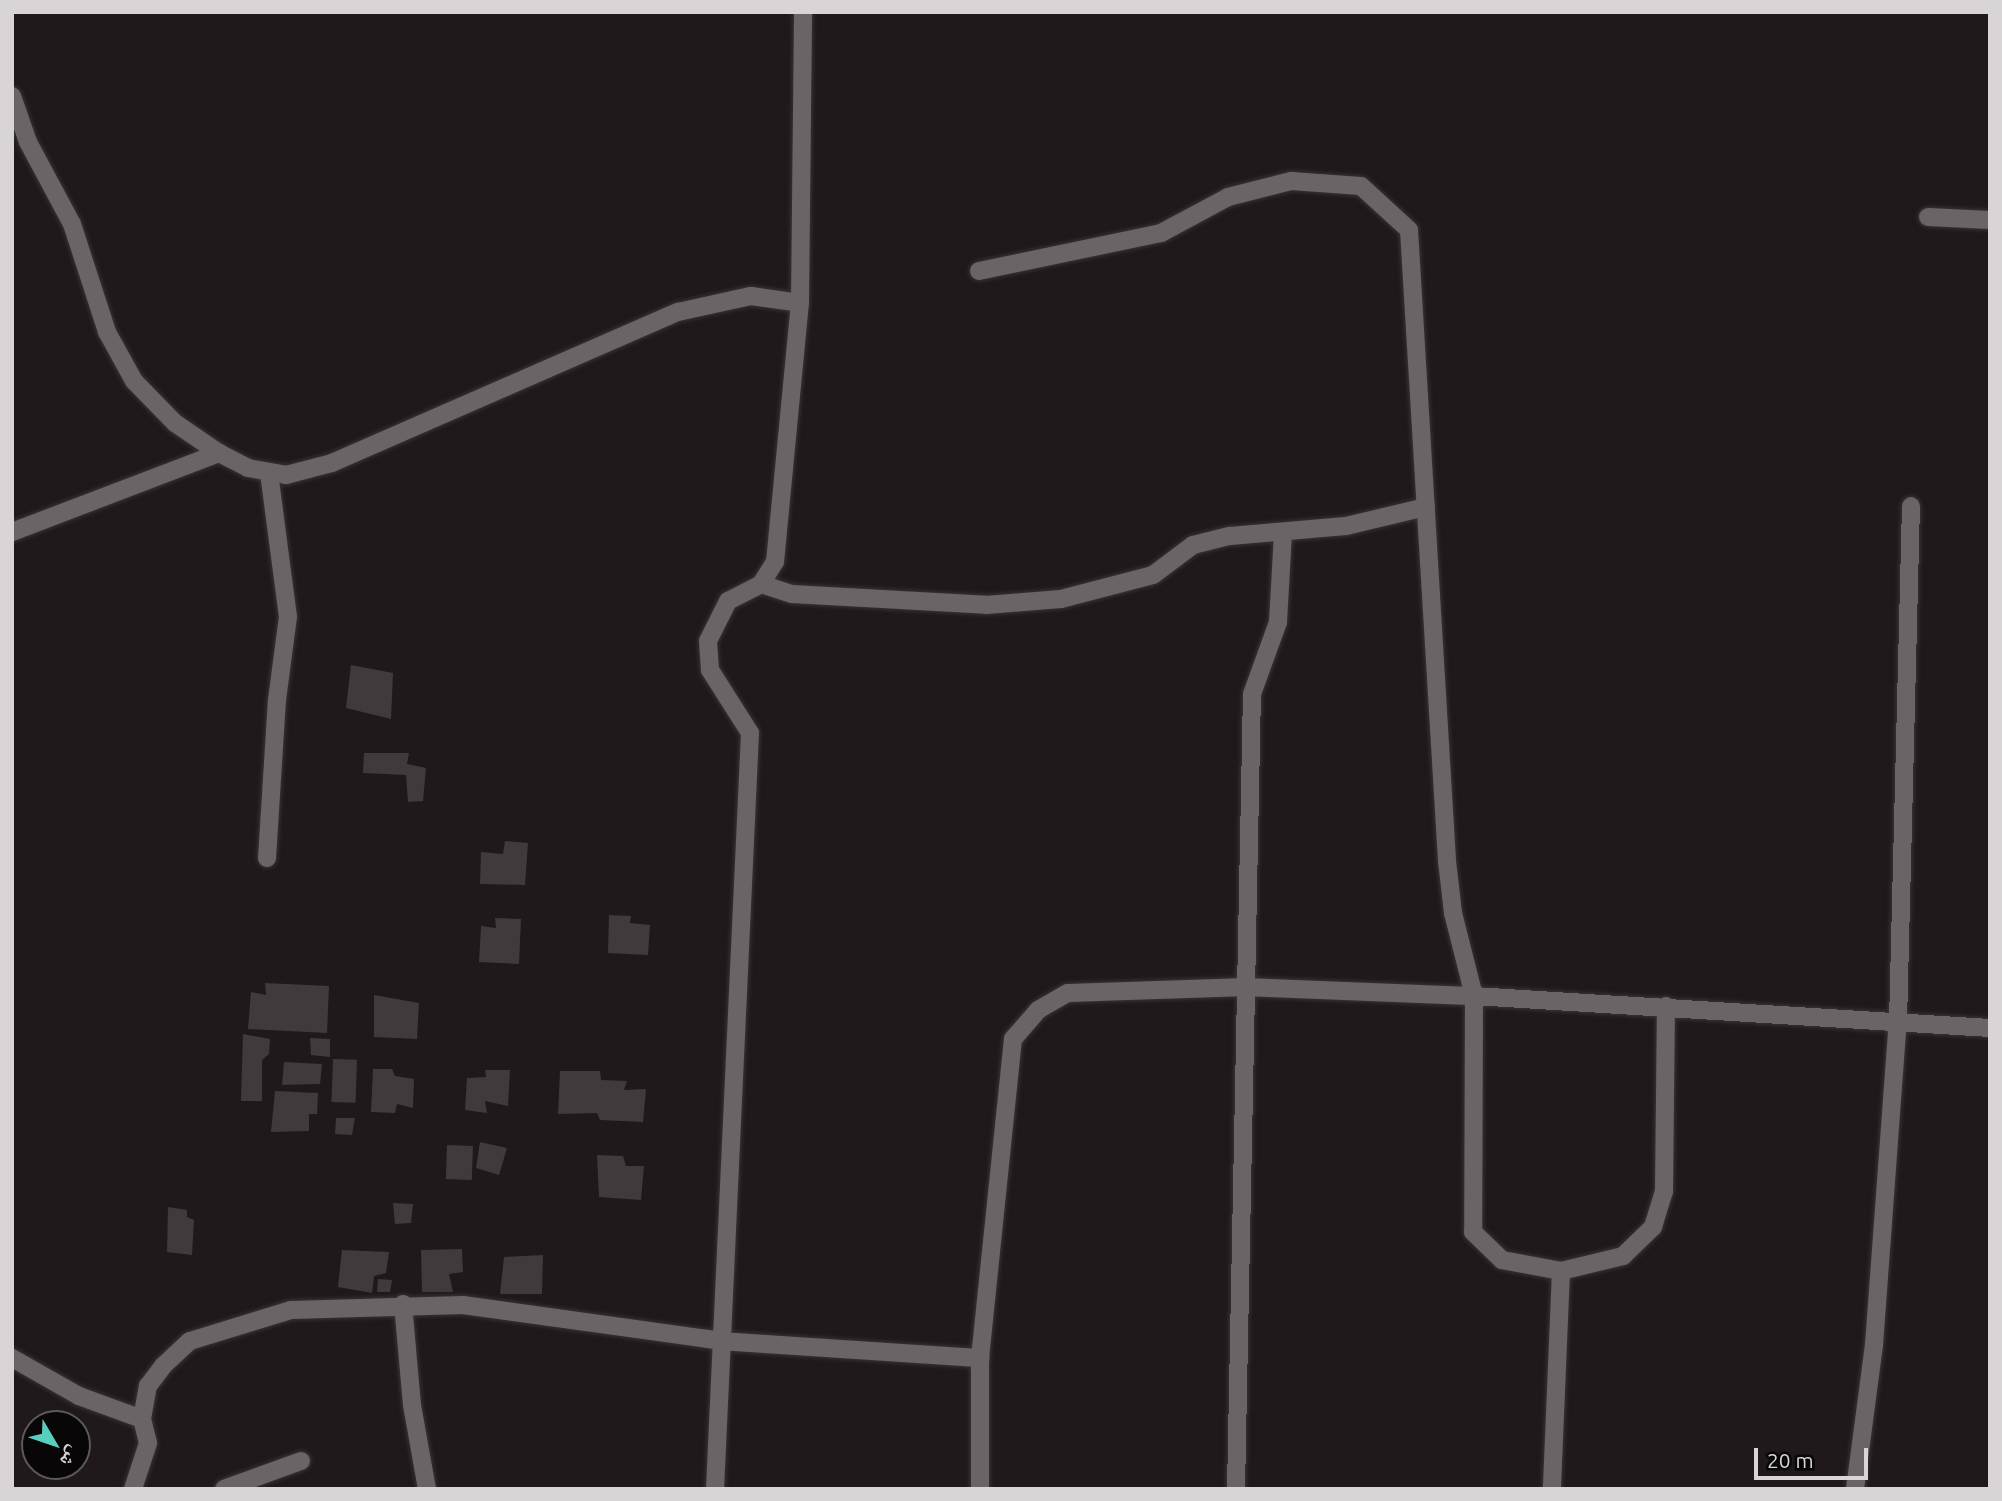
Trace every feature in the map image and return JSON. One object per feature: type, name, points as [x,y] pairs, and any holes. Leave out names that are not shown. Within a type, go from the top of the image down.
[{"type":"street","points":[[715,1489],[750,733],[710,670],[708,641],[728,601],[761,584],[775,562],[800,303],[803,12]]},
{"type":"street","points":[[12,96],[28,142],[72,224],[107,332],[134,381],[175,423],[219,453],[269,473],[286,475],[332,463],[678,312],[751,296],[800,303]]},
{"type":"street","points":[[979,271],[1161,233],[1228,197],[1291,181],[1361,186],[1409,230],[1447,861],[1453,913],[1474,996],[1473,1232],[1502,1260],[1561,1271],[1623,1256],[1653,1227],[1664,1192],[1666,1006]]},
{"type":"street","points":[[1928,217],[1990,220]]},
{"type":"street","points":[[12,532],[219,453]]},
{"type":"street","points":[[267,858],[277,700],[288,617],[269,473]]},
{"type":"street","points":[[1855,1489],[1874,1345],[1898,1022],[1911,506]]},
{"type":"street","points":[[761,584],[792,594],[986,605],[1061,599],[1153,575],[1193,545],[1230,536],[1346,526],[1426,507]]},
{"type":"street","points":[[1236,1489],[1252,694],[1278,622],[1283,533]]},
{"type":"street","points":[[980,1489],[980,1358],[1013,1039],[1038,1010],[1068,993],[1247,987],[1666,1006],[1990,1028]]},
{"type":"street","points":[[1552,1489],[1561,1271]]},
{"type":"street","points":[[133,1489],[148,1443],[142,1419],[148,1386],[190,1341],[291,1310],[403,1304],[557,1315],[721,1341],[980,1358]]},
{"type":"street","points":[[403,1304],[412,1405],[427,1489]]},
{"type":"street","points":[[12,1358],[79,1396],[142,1419]]},
{"type":"street","points":[[224,1489],[301,1461]]},
{"type":"building","points":[[351,665],[393,673],[391,719],[346,708]]},
{"type":"building","points":[[364,753],[409,753],[407,764],[426,768],[423,801],[408,802],[406,775],[363,773]]},
{"type":"building","points":[[505,841],[528,843],[525,885],[480,884],[481,852],[503,854]]},
{"type":"building","points":[[609,915],[631,916],[630,923],[650,925],[648,955],[608,953]]},
{"type":"building","points":[[495,918],[521,919],[519,964],[479,962],[481,926],[496,928]]},
{"type":"building","points":[[265,983],[329,986],[327,1033],[248,1029],[251,992],[266,995]]},
{"type":"building","points":[[374,995],[419,1003],[417,1039],[374,1037]]},
{"type":"building","points":[[243,1034],[270,1039],[269,1054],[262,1060],[262,1101],[241,1101]]},
{"type":"building","points":[[310,1038],[330,1039],[330,1057],[311,1055]]},
{"type":"building","points":[[333,1059],[357,1060],[355,1103],[331,1102]]},
{"type":"building","points":[[284,1062],[322,1064],[320,1084],[282,1085]]},
{"type":"building","points":[[373,1069],[392,1069],[395,1076],[414,1079],[413,1108],[397,1104],[395,1113],[371,1112]]},
{"type":"building","points":[[485,1070],[510,1070],[508,1106],[485,1101],[487,1113],[465,1110],[467,1078],[486,1077]]},
{"type":"building","points":[[560,1071],[600,1071],[601,1080],[627,1081],[624,1090],[646,1089],[643,1122],[600,1120],[597,1113],[558,1114]]},
{"type":"building","points":[[275,1091],[318,1093],[317,1114],[309,1114],[309,1131],[271,1132]]},
{"type":"building","points":[[336,1118],[355,1118],[352,1135],[335,1134]]},
{"type":"building","points":[[480,1142],[507,1148],[499,1175],[476,1168]]},
{"type":"building","points":[[447,1145],[473,1146],[472,1180],[446,1179]]},
{"type":"building","points":[[597,1155],[623,1156],[626,1166],[644,1166],[641,1200],[599,1197]]},
{"type":"building","points":[[393,1203],[413,1204],[411,1223],[395,1224]]},
{"type":"building","points":[[168,1207],[187,1210],[187,1217],[194,1220],[192,1255],[167,1252]]},
{"type":"building","points":[[462,1249],[463,1272],[449,1274],[453,1292],[422,1292],[421,1250]]},
{"type":"building","points":[[342,1250],[389,1252],[386,1273],[374,1276],[372,1293],[338,1287]]},
{"type":"building","points":[[543,1255],[542,1294],[500,1294],[504,1257]]},
{"type":"building","points":[[378,1279],[392,1280],[390,1292],[377,1292]]}]
